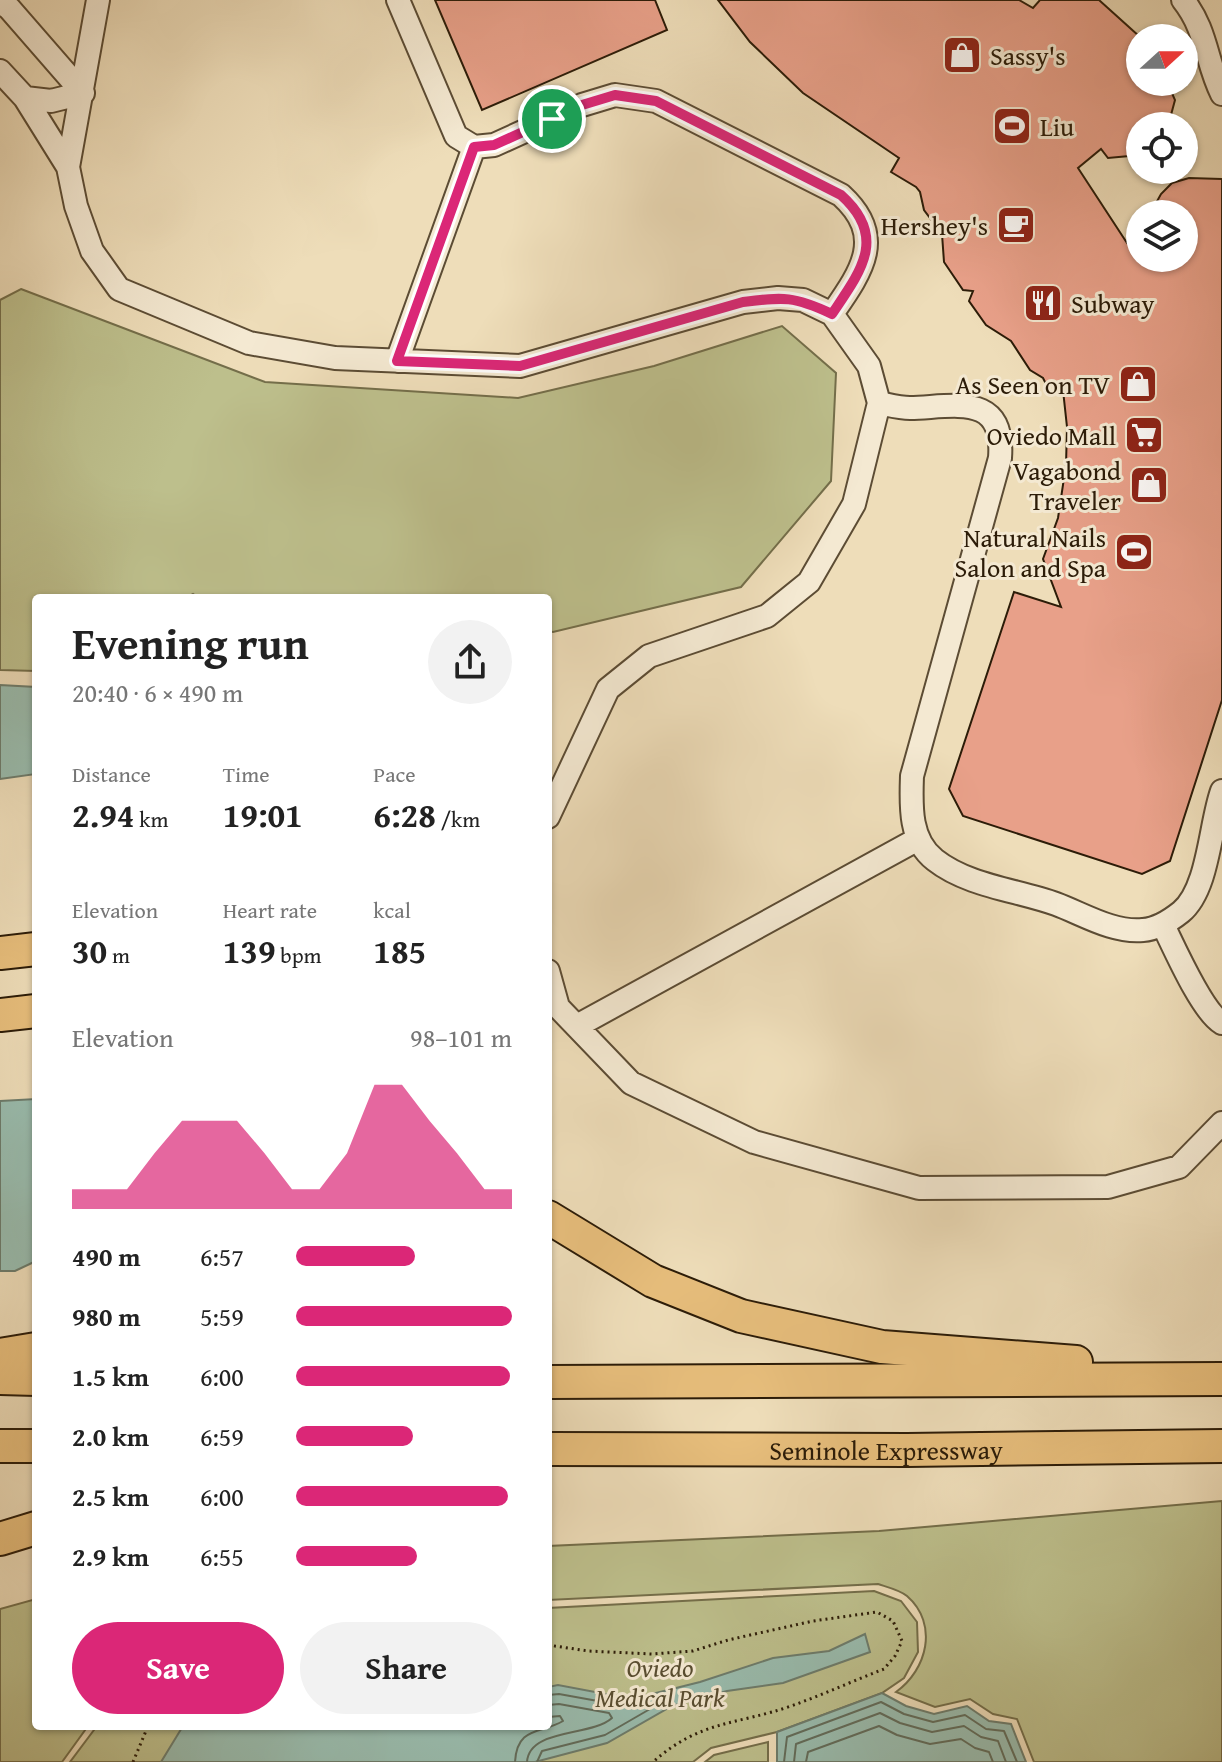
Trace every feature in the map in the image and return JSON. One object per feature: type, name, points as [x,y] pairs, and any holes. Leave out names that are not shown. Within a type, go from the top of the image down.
[{"type":"highway","points":[[0,953],[32,949]]},
{"type":"highway","points":[[0,1015],[32,1011]]},
{"type":"highway","points":[[552,1219],[653,1281],[741,1316],[882,1347],[1064,1371],[1222,1379]]},
{"type":"highway","points":[[0,1355],[32,1350]]},
{"type":"highway","points":[[552,1382],[1064,1371]]},
{"type":"highway","points":[[0,1378],[32,1379]]},
{"type":"highway","points":[[0,1446],[32,1446]]},
{"type":"highway","name":"Seminole Expressway","points":[[552,1449],[907,1450],[1222,1446]]},
{"type":"highway","points":[[552,1468],[740,1464],[907,1450]]},
{"type":"highway","points":[[0,1539],[32,1529]]},
{"type":"lane","points":[[68,167],[98,0]]},
{"type":"lane","points":[[398,0],[456,136],[474,147],[494,145],[582,105],[615,95],[656,101],[841,195],[856,208],[867,235],[867,252],[855,281],[832,314]]},
{"type":"lane","points":[[1183,0],[1192,12],[1208,49],[1222,94]]},
{"type":"lane","points":[[6,7],[83,93]]},
{"type":"lane","points":[[0,71],[25,98],[68,167],[76,206],[92,251],[119,289],[249,343],[335,358],[520,366],[743,302],[778,298],[803,300],[832,314],[869,366],[879,403],[854,504],[809,582],[767,616],[649,656],[608,689],[552,808]]},
{"type":"lane","points":[[25,98],[51,101],[83,93]]},
{"type":"lane","points":[[397,361],[474,147]]},
{"type":"lane","points":[[879,403],[907,408],[973,406],[994,422],[1001,439],[1000,458],[912,776],[911,810],[918,839],[934,860],[964,876],[1058,905],[1102,924],[1142,930],[1163,925],[1185,909],[1203,876],[1222,791]]},
{"type":"lane","points":[[577,1026],[918,839]]},
{"type":"lane","points":[[1163,925],[1192,982],[1215,1019],[1222,1023]]},
{"type":"lane","points":[[552,985],[558,1007],[631,1083],[754,1142],[919,1188],[1108,1187],[1179,1167],[1222,1123]]},
{"type":"path","points":[[552,1646],[652,1654],[693,1651],[813,1621],[877,1612],[893,1621],[900,1632],[902,1641],[899,1649],[884,1669],[789,1706],[704,1729],[670,1746],[653,1762]]},
{"type":"path","points":[[133,1762],[146,1730]]},
{"type":"green space","points":[[21,289],[265,382],[518,398],[654,366],[782,326],[836,373],[831,481],[741,587],[553,632],[552,594],[32,594],[32,671],[0,670],[0,300]]},
{"type":"green space","points":[[1222,1501],[1222,1762],[1034,1762],[1017,1719],[993,1714],[970,1699],[935,1707],[896,1692],[907,1683],[922,1659],[926,1633],[917,1607],[907,1596],[878,1584],[552,1600],[552,1546],[879,1531]]},
{"type":"green space","name":"Oviedo Medical Park","points":[[874,1591],[901,1601],[917,1622],[918,1652],[904,1678],[882,1693],[777,1732],[711,1748],[693,1762],[70,1762],[94,1730],[552,1730],[552,1608]]},
{"type":"green space","points":[[32,1600],[32,1730],[85,1730],[62,1762],[0,1762],[0,1609]]},
{"type":"green space","points":[[768,1742],[768,1762],[705,1762],[714,1755]]},
{"type":"water","points":[[0,685],[32,687],[32,775],[0,779]]},
{"type":"water","points":[[32,1099],[32,1263],[15,1271],[0,1271],[0,1101]]},
{"type":"water","points":[[865,1634],[870,1652],[783,1683],[727,1691],[672,1706],[607,1743],[535,1762],[161,1762],[181,1730],[552,1730],[552,1686],[632,1699],[700,1682],[773,1658],[829,1651]]},
{"type":"water","points":[[882,1693],[906,1706],[934,1714],[967,1706],[989,1721],[1011,1724],[1026,1762],[777,1762],[777,1732]]},
{"type":"building","points":[[435,0],[655,0],[667,30],[482,110]]},
{"type":"building","name":"Oviedo Mall","points":[[718,0],[1019,0],[1033,8],[1040,0],[1099,0],[1126,24],[1126,96],[1173,96],[1175,100],[1172,112],[1126,112],[1126,156],[1108,158],[1101,149],[1078,168],[1126,241],[1126,272],[1198,272],[1198,200],[1158,200],[1171,184],[1198,184],[1198,178],[1222,179],[1222,700],[1170,861],[1142,874],[963,816],[949,789],[1014,592],[1061,607],[1043,559],[1058,518],[1066,465],[1067,427],[1062,381],[1046,384],[1043,378],[1030,370],[1011,341],[986,325],[969,301],[973,291],[963,290],[944,262],[942,234],[924,210],[920,192],[891,172],[899,158],[803,93],[750,42]]},
{"type":"place","name":"Sassy's","points":[[962,55]]},
{"type":"place","name":"Liu","points":[[1012,126]]},
{"type":"place","name":"Hershey's","points":[[1016,225]]},
{"type":"place","name":"Subway","points":[[1043,303]]},
{"type":"place","name":"As Seen on TV","points":[[1138,384]]},
{"type":"place","name":"Oviedo Mall","points":[[1144,435]]},
{"type":"place","name":"Vagabond Traveler","points":[[1149,485]]},
{"type":"place","name":"Natural Nails Salon and Spa","points":[[1134,552]]},
{"type":"route","points":[[615,95],[656,101],[841,195],[856,208],[867,235],[867,252],[855,281],[832,314],[803,300],[778,298],[743,302],[520,366],[397,361],[474,147],[494,145],[552,119],[582,105],[615,95]]}]
